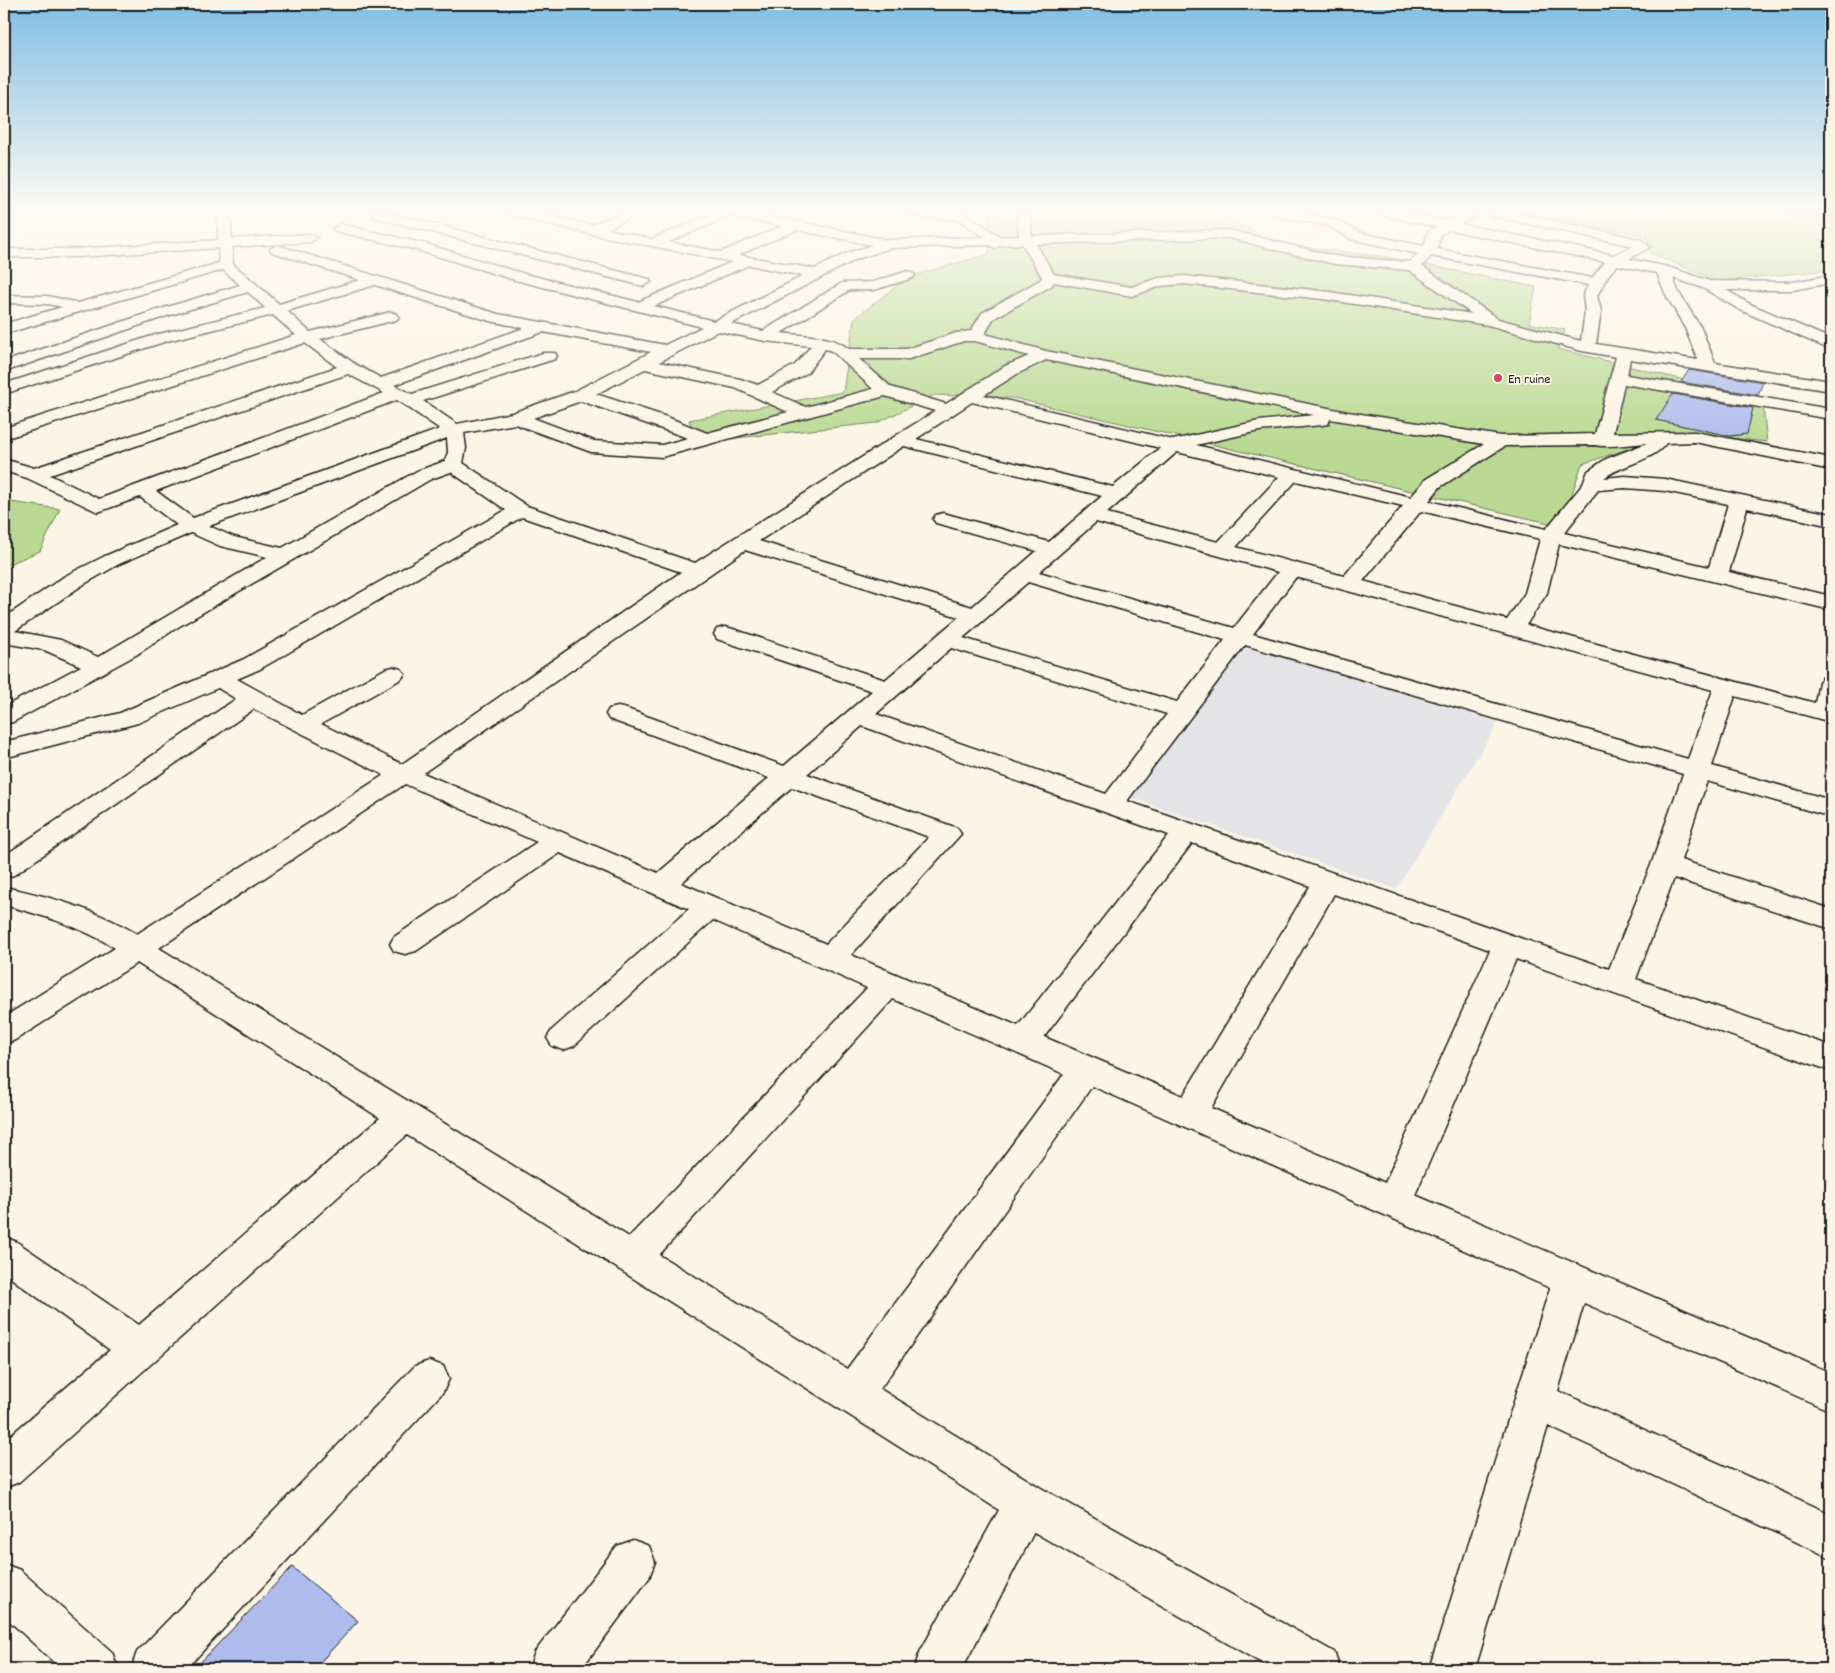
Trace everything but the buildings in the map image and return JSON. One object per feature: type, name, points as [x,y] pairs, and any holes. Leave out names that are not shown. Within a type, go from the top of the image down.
[{"type":"street","points":[[4,329],[135,290]]},
{"type":"street","points":[[4,367],[240,290]]},
{"type":"street","points":[[4,717],[97,666],[284,555],[424,475],[453,465],[457,455],[454,430],[404,397],[349,368],[307,338],[253,290]]},
{"type":"street","points":[[4,389],[161,338],[275,310],[342,290]]},
{"type":"street","points":[[408,290],[495,318],[539,328],[664,350]]},
{"type":"street","points":[[571,290],[713,325],[765,336],[822,343],[838,348],[884,391],[949,410]]},
{"type":"street","points":[[638,307],[677,290]]},
{"type":"street","points":[[4,628],[88,573],[191,526],[454,430],[516,418],[581,394],[784,290]]},
{"type":"street","points":[[765,336],[840,290]]},
{"type":"street","points":[[976,336],[987,316],[1033,290]]},
{"type":"street","points":[[1121,290],[1132,292],[1137,290]]},
{"type":"street","points":[[1272,290],[1493,322],[1588,348],[1831,386]]},
{"type":"street","points":[[1447,290],[1493,322]]},
{"type":"street","points":[[1588,348],[1593,311],[1590,296],[1594,290]]},
{"type":"street","points":[[1671,290],[1693,328],[1709,368]]},
{"type":"street","points":[[1717,290],[1745,307],[1831,345]]},
{"type":"street","points":[[4,299],[48,300],[78,306],[132,324]]},
{"type":"street","points":[[4,434],[307,338],[391,316]]},
{"type":"street","points":[[380,384],[539,328]]},
{"type":"street","points":[[846,354],[909,354],[962,336],[976,336],[1044,356],[1348,417],[1501,441],[1602,441],[1696,438],[1831,464]]},
{"type":"street","points":[[758,392],[801,369],[822,343]]},
{"type":"street","points":[[1602,441],[1624,354]]},
{"type":"street","points":[[4,465],[34,474],[98,506],[404,397],[549,356]]},
{"type":"street","points":[[4,1032],[138,948],[405,773],[697,571],[900,440],[972,397],[1011,370],[1044,356]]},
{"type":"street","points":[[642,362],[740,384],[806,413]]},
{"type":"street","points":[[34,474],[349,368]]},
{"type":"street","points":[[1617,378],[1831,414]]},
{"type":"street","points":[[516,418],[591,446],[662,451],[884,391]]},
{"type":"street","points":[[581,394],[661,421],[708,440]]},
{"type":"street","points":[[972,397],[1831,603]]},
{"type":"street","points":[[662,884],[1174,445],[1259,426],[1348,417]]},
{"type":"street","points":[[1513,628],[1536,594],[1551,536],[1592,485],[1594,475],[1603,468],[1653,448],[1661,438]]},
{"type":"street","points":[[900,440],[1117,494]]},
{"type":"street","points":[[1349,584],[1433,483],[1501,441]]},
{"type":"street","points":[[453,465],[520,510],[697,571]]},
{"type":"street","points":[[1222,550],[1292,474]]},
{"type":"street","points":[[1592,485],[1643,482],[1831,520]]},
{"type":"street","points":[[143,490],[191,526],[227,542],[284,555]]},
{"type":"street","points":[[1717,575],[1739,501]]},
{"type":"street","points":[[4,750],[129,718],[219,678],[270,654],[520,510]]},
{"type":"street","points":[[1092,515],[1828,714],[1831,682]]},
{"type":"street","points":[[943,519],[1052,549]]},
{"type":"street","points":[[742,542],[975,616]]},
{"type":"street","points":[[1110,805],[1291,568]]},
{"type":"street","points":[[1024,574],[1831,809]]},
{"type":"street","points":[[725,634],[889,689]]},
{"type":"street","points":[[4,636],[42,642],[68,650],[97,666]]},
{"type":"street","points":[[947,640],[1182,711]]},
{"type":"street","points":[[302,724],[393,674]]},
{"type":"street","points":[[219,678],[253,699],[369,759],[662,884],[1831,1392]]},
{"type":"street","points":[[1619,984],[1665,865],[1726,687]]},
{"type":"street","points":[[4,869],[253,699]]},
{"type":"street","points":[[618,714],[946,834],[831,958]]},
{"type":"street","points":[[858,716],[1831,1059]]},
{"type":"street","points":[[1024,1042],[1186,832]]},
{"type":"street","points":[[405,944],[560,840]]},
{"type":"street","points":[[1665,865],[1831,919]]},
{"type":"street","points":[[1190,1114],[1327,882]]},
{"type":"street","points":[[4,896],[42,905],[90,922],[138,948],[405,1117],[1026,1503],[1317,1669]]},
{"type":"street","points":[[563,1038],[711,906]]},
{"type":"street","points":[[1394,1203],[1507,945]]},
{"type":"street","points":[[632,1258],[890,984]]},
{"type":"street","points":[[852,1395],[1086,1069]]},
{"type":"street","points":[[4,1468],[405,1117]]},
{"type":"street","points":[[4,1253],[140,1348]]},
{"type":"street","points":[[1452,1669],[1572,1280]]},
{"type":"street","points":[[154,1669],[430,1379]]},
{"type":"street","points":[[1535,1400],[1831,1536]]},
{"type":"street","points":[[936,1669],[1026,1503]]},
{"type":"street","points":[[552,1669],[633,1562]]},
{"type":"street","points":[[4,1586],[95,1669]]},
{"type":"shaded area","points":[[1245,647],[1499,722],[1396,889],[1129,797]]},
{"type":"green space","points":[[891,290],[1535,290],[1529,323],[1565,330],[1558,349],[1762,399],[1767,442],[1679,432],[1582,464],[1561,526],[1013,398],[934,395],[877,423],[698,442],[689,420],[843,392],[854,319]]},
{"type":"green space","points":[[4,501],[60,509],[40,551],[4,566]]},
{"type":"place","name":"En ruine","points":[[1498,378]]}]
